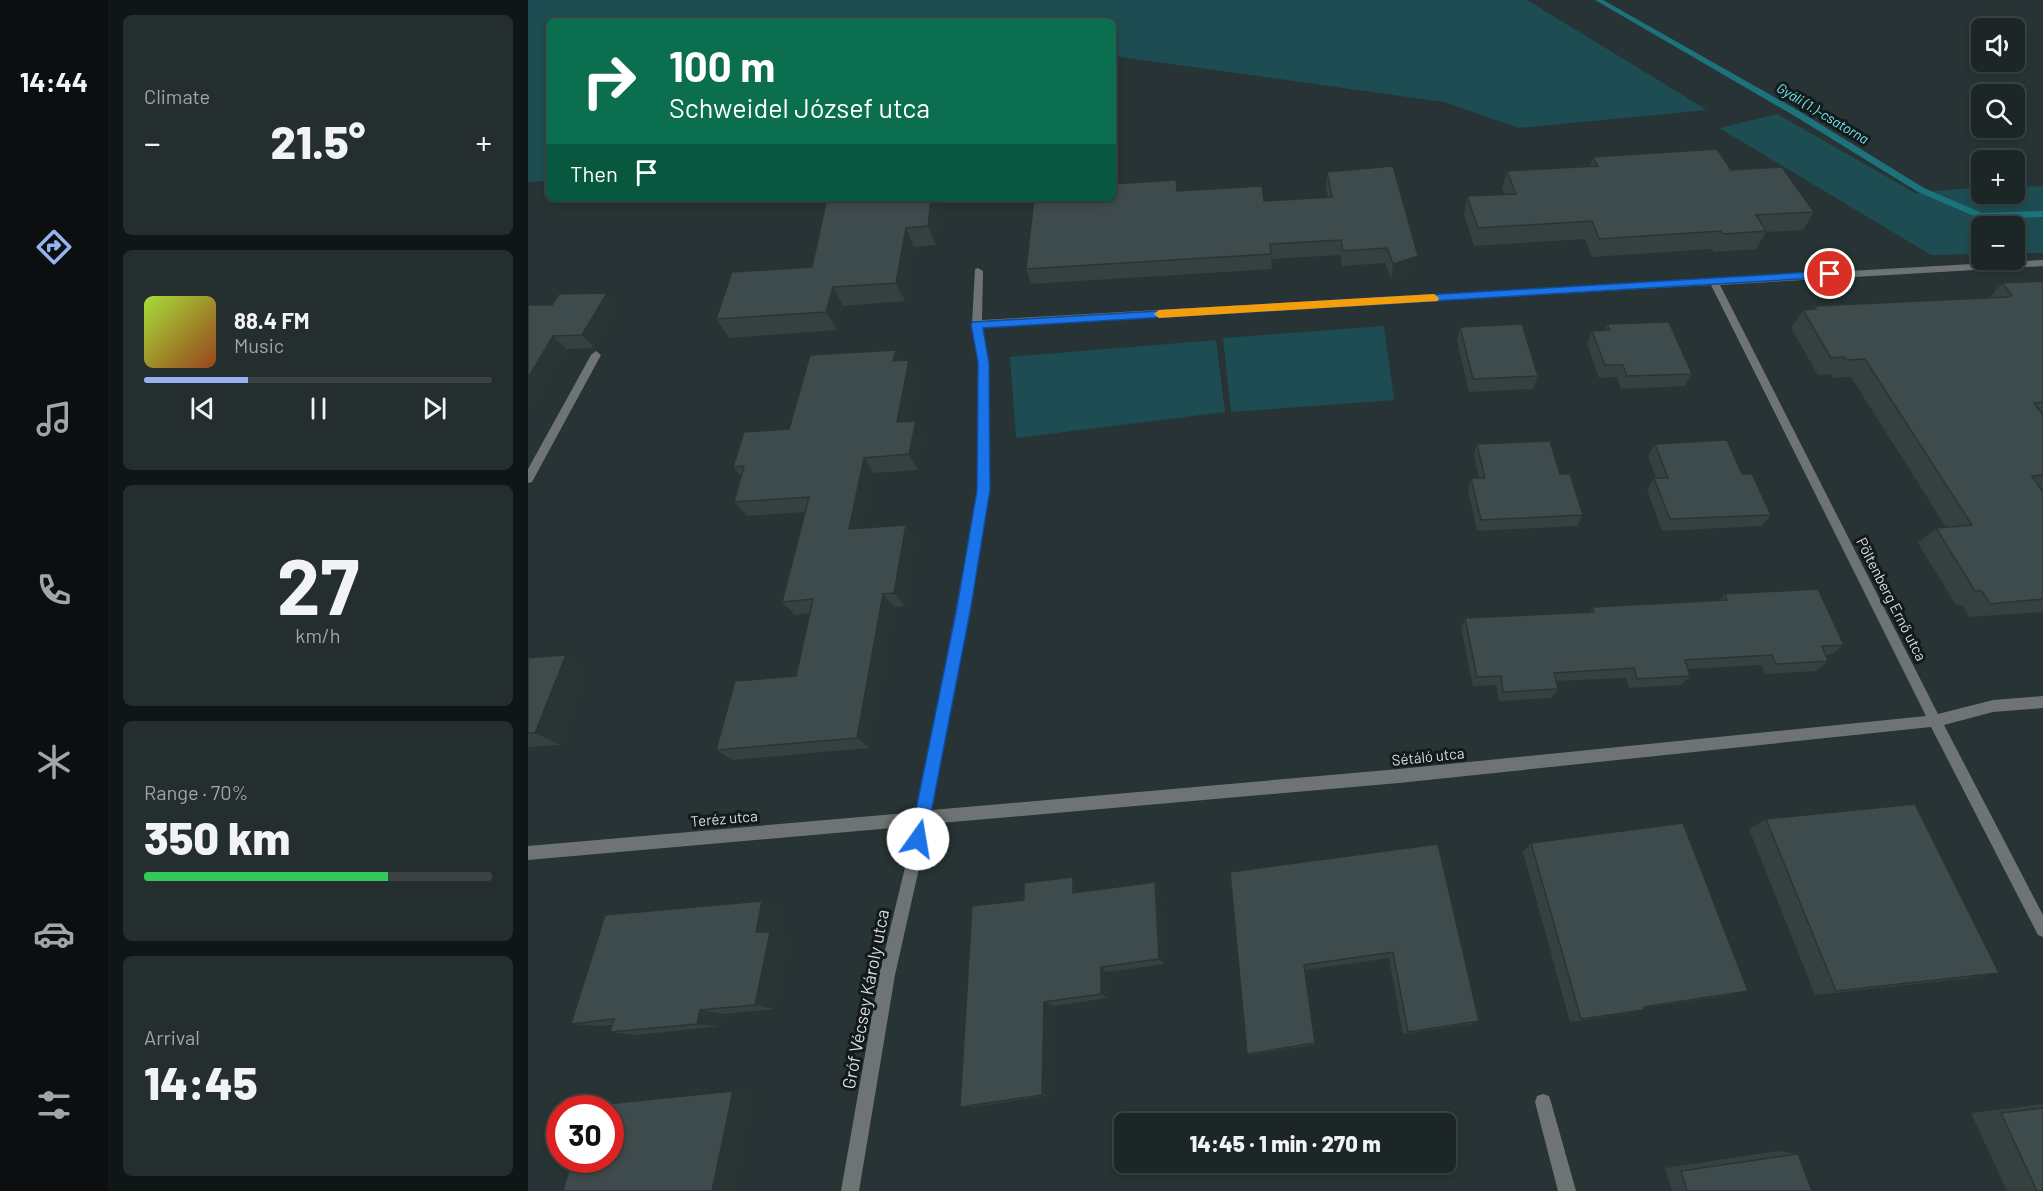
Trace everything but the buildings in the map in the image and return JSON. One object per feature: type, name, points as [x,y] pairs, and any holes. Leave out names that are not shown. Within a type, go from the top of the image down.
[{"type":"street","points":[[977,324],[2043,263]]},
{"type":"street","name":"Gróf Vécsey Károly utca","points":[[849,1191],[887,975],[924,816],[984,490],[984,363],[977,324],[978,271]]},
{"type":"street","name":"Pöltenberg Ernő utca","points":[[1714,282],[2043,930]]},
{"type":"street","points":[[528,479],[596,355]]},
{"type":"street","name":"Sétáló utca","points":[[924,816],[1399,776],[1935,721],[1993,706],[2043,702]]},
{"type":"street","name":"Teréz utca","points":[[528,853],[924,816]]},
{"type":"street","points":[[1543,1102],[1567,1191]]},
{"type":"shaded area","points":[[528,0],[1527,0],[1707,110],[1519,128],[1444,102],[1116,56],[1116,18],[546,18],[546,181],[528,182]]},
{"type":"shaded area","points":[[1777,114],[1915,193],[1971,188],[1971,204],[2025,204],[2025,187],[2043,186],[2043,253],[2025,253],[2025,216],[1971,216],[1971,254],[1931,255],[1719,128]]},
{"type":"shaded area","points":[[1384,326],[1394,400],[1231,412],[1223,338]]},
{"type":"shaded area","points":[[1216,340],[1225,412],[1016,438],[1010,357]]},
{"type":"waterway","name":"Gyáli (1.)-csatorna","points":[[1598,0],[1796,113],[1921,190],[1981,216],[2043,214]]},
{"type":"slow traffic","points":[[1159,314],[1434,298]]},
{"type":"route","points":[[918,839],[964,607],[984,490],[984,363],[977,324],[1830,274]]}]
